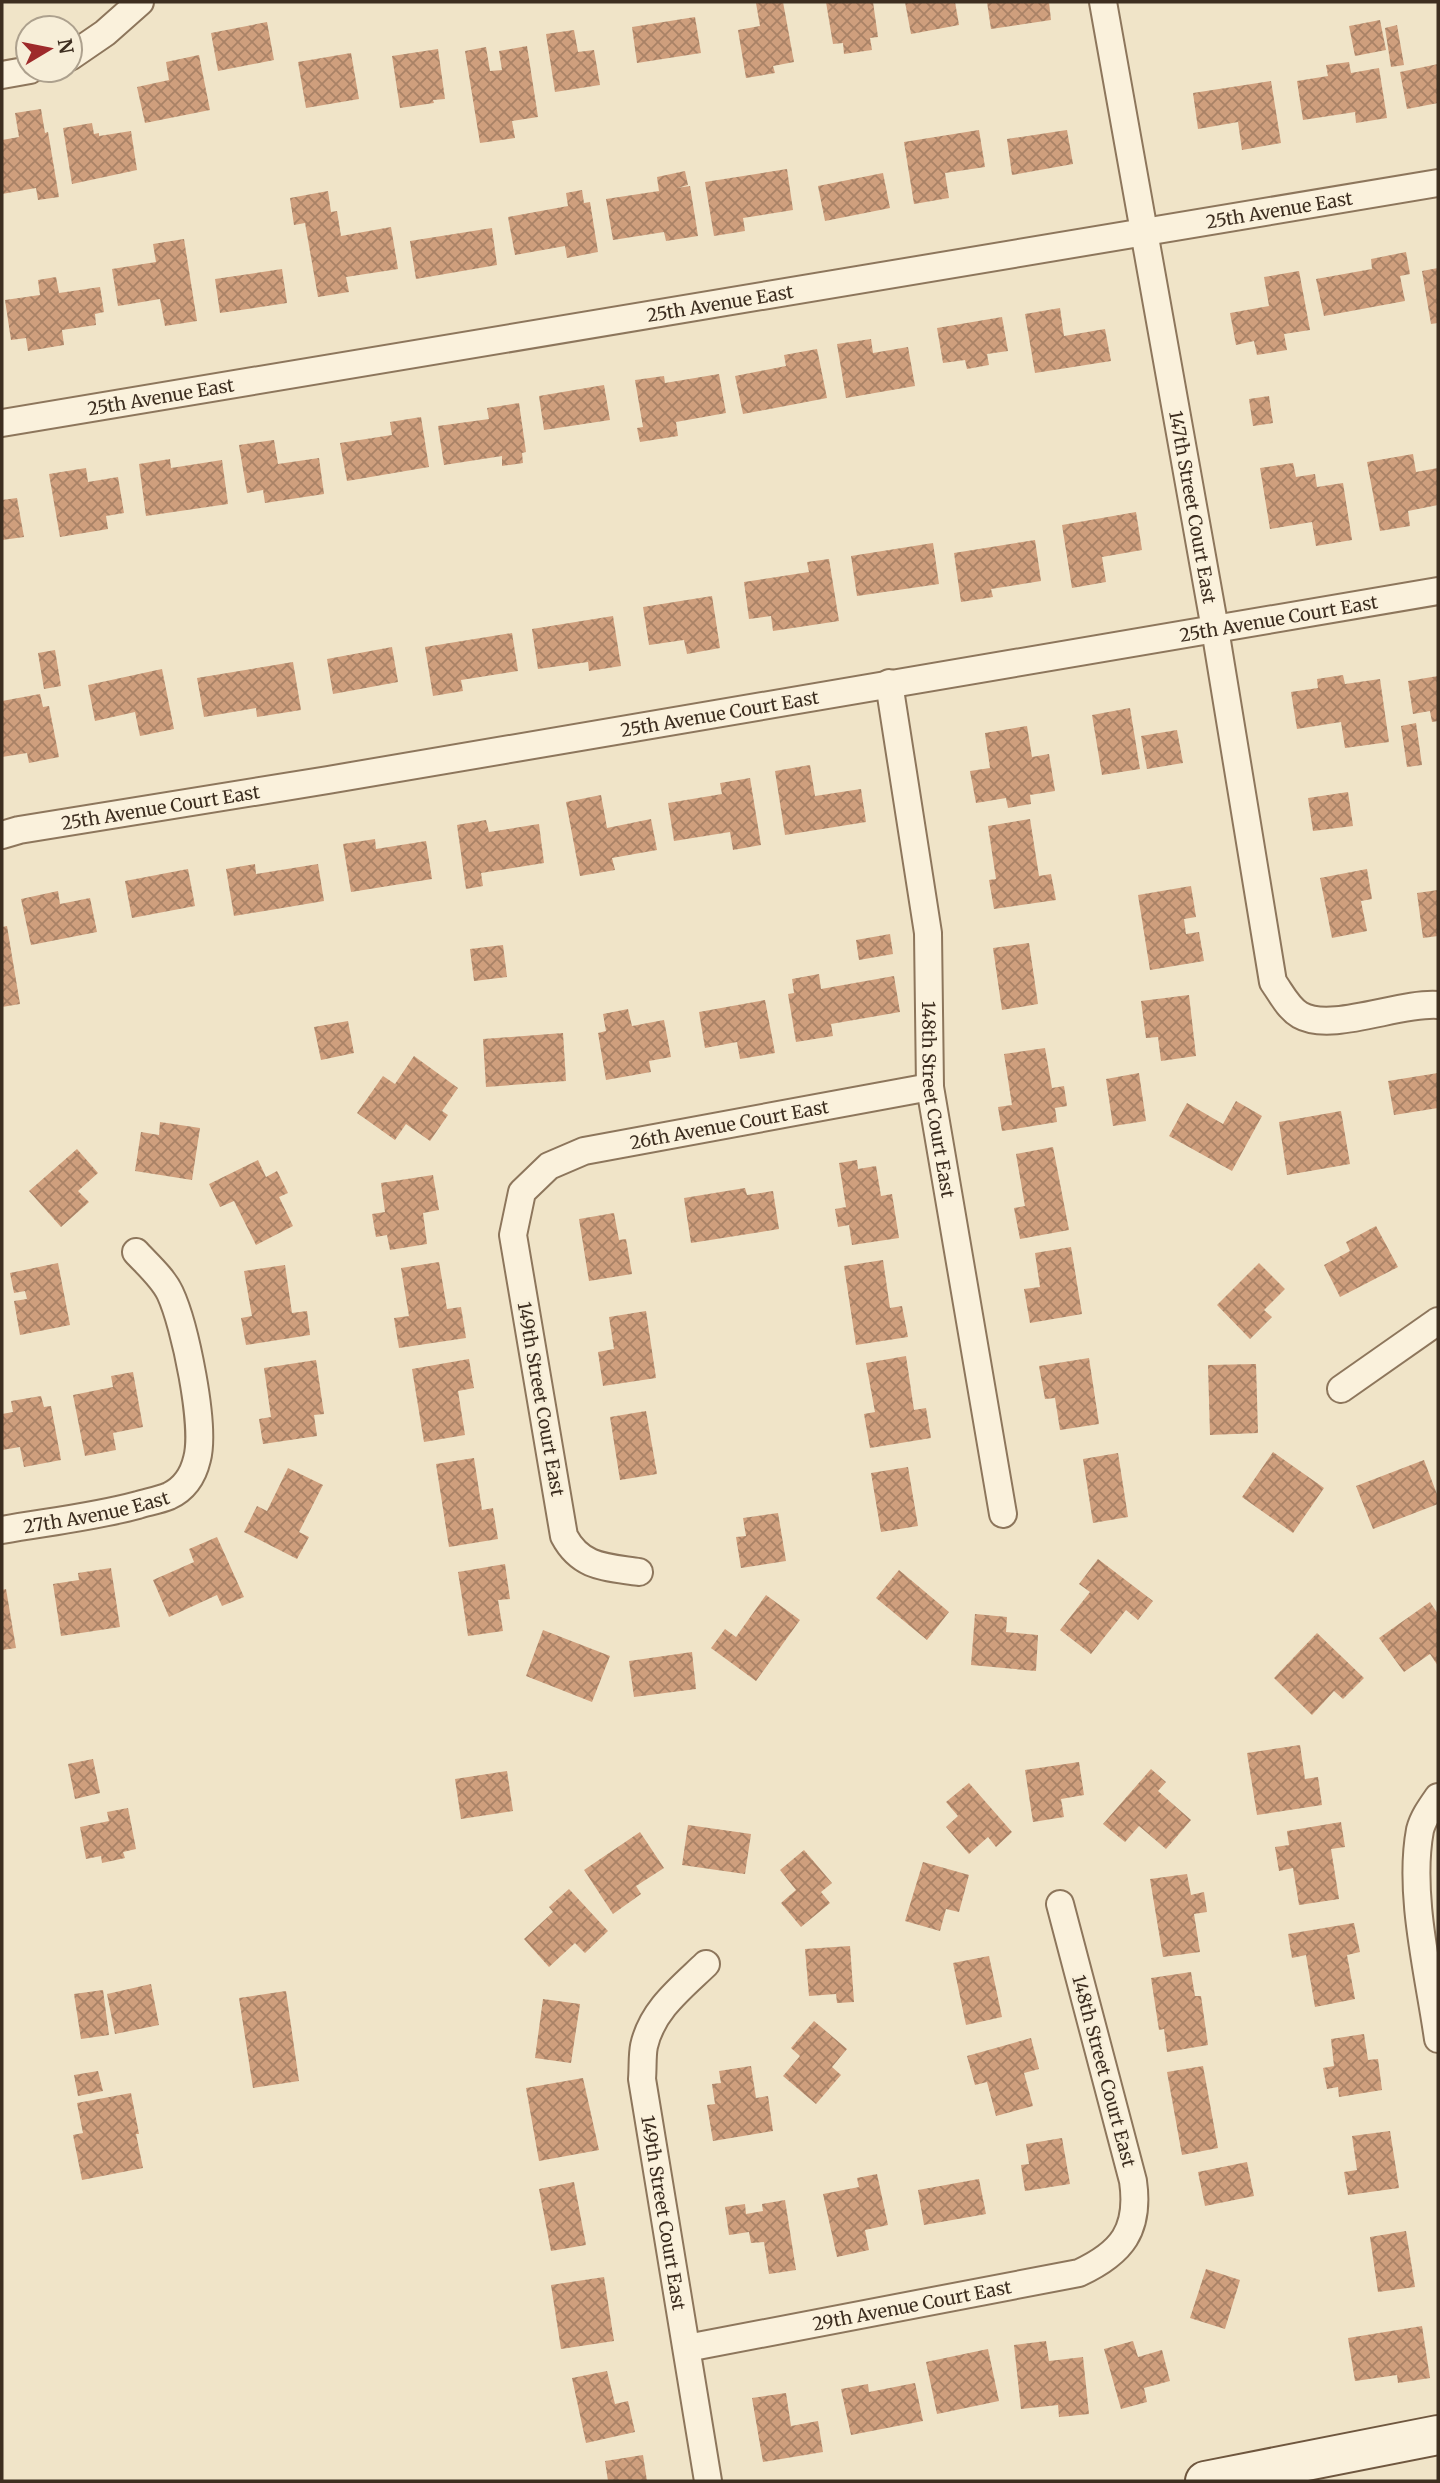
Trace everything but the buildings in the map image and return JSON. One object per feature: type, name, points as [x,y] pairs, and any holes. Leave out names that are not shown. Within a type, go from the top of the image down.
[{"type":"street","points":[[84,47],[140,2]]},
{"type":"street","name":"147th Street Court East","points":[[1103,2],[1215,629],[1273,982],[1291,1008],[1298,1015],[1310,1020],[1326,1022],[1384,1010],[1438,1005]]},
{"type":"street","name":"25th Avenue East","points":[[2,423],[1438,183]]},
{"type":"street","name":"25th Avenue Court East","points":[[2,835],[1438,591]]},
{"type":"street","name":"148th Street Court East","points":[[889,683],[928,933],[930,1087],[1003,1514]]},
{"type":"street","name":"26th Avenue Court East","points":[[535,1180],[549,1166],[584,1151],[930,1087]]},
{"type":"street","name":"149th Street Court East","points":[[535,1180],[522,1192],[513,1235],[564,1535],[572,1550],[587,1562],[639,1572]]},
{"type":"street","name":"27th Avenue East","points":[[2,1530],[121,1509],[169,1496],[186,1484],[198,1458],[200,1439],[183,1333],[169,1290],[136,1251]]},
{"type":"street","points":[[1341,1389],[1438,1321]]},
{"type":"street","points":[[1438,1797],[1421,1828],[1417,1860],[1417,1897],[1438,2039]]},
{"type":"street","name":"148th Street Court East","points":[[1060,1903],[1133,2181],[1133,2214],[1125,2239]]},
{"type":"street","name":"149th Street Court East","points":[[706,1964],[663,2006],[651,2026],[644,2047],[642,2078],[708,2481]]},
{"type":"street","name":"29th Avenue Court East","points":[[687,2348],[1079,2273],[1100,2264],[1113,2254],[1125,2239]]},
{"type":"street","points":[[1205,2481],[1266,2476],[1438,2435]]}]
